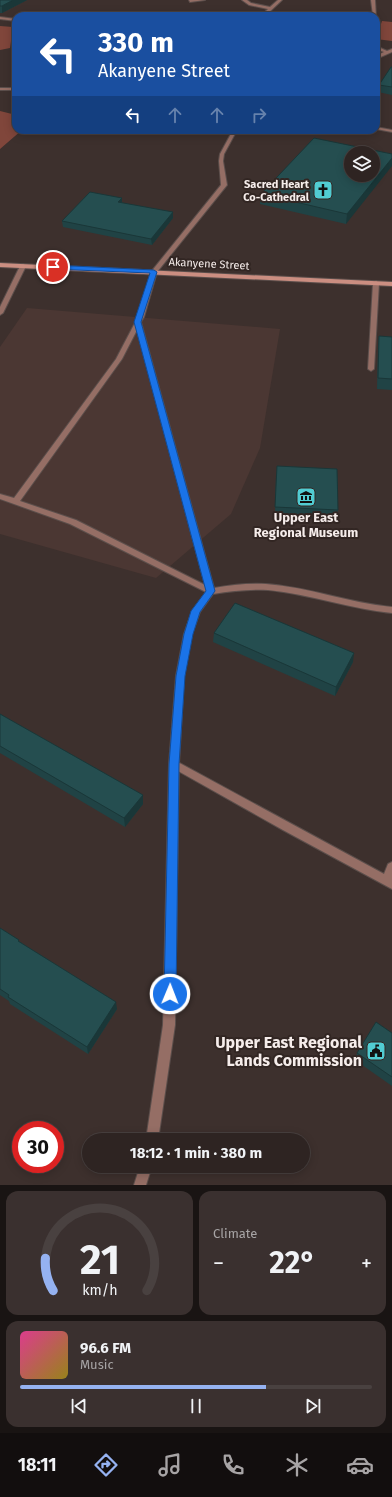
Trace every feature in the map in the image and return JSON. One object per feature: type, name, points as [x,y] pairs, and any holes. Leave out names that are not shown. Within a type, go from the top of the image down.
[{"type":"street","points":[[190,1],[203,0]]},
{"type":"street","points":[[244,0],[250,4],[270,8]]},
{"type":"street","points":[[266,12],[280,0]]},
{"type":"street","points":[[373,0],[374,12]]},
{"type":"street","points":[[0,18],[12,20]]},
{"type":"street","points":[[380,49],[386,52]]},
{"type":"street","points":[[380,56],[392,50]]},
{"type":"street","points":[[0,89],[12,89]]},
{"type":"street","points":[[380,129],[392,131]]},
{"type":"street","points":[[16,501],[119,359],[138,322],[154,272],[224,185],[221,161],[222,154],[233,134]]},
{"type":"street","name":"Akanyene Street","points":[[0,265],[392,284]]},
{"type":"street","points":[[0,313],[23,266]]},
{"type":"street","points":[[371,369],[376,283]]},
{"type":"street","points":[[138,322],[211,591]]},
{"type":"street","points":[[0,496],[73,522],[211,591],[240,587],[274,588],[373,609],[392,610]]},
{"type":"street","points":[[153,1133],[169,1025],[174,764],[180,676],[188,634],[196,611],[211,591]]},
{"type":"street","points":[[174,764],[286,827],[389,882],[392,867]]},
{"type":"street","points":[[140,1185],[144,1173]]},
{"type":"shaded area","points":[[382,21],[392,22],[392,41],[380,40],[380,27]]},
{"type":"shaded area","points":[[0,26],[12,27],[10,48],[0,50]]},
{"type":"shaded area","points":[[0,111],[12,114],[12,134],[17,134],[0,149]]},
{"type":"shaded area","points":[[27,308],[280,329],[260,448],[231,514],[156,578],[0,534],[0,347]]},
{"type":"building","points":[[0,0],[13,0],[0,6]]},
{"type":"building","points":[[392,67],[392,87],[380,85]]},
{"type":"building","name":"Sacred Heart Co-Cathedral","points":[[314,138],[353,146],[344,146],[344,182],[373,182],[347,214],[261,194]]},
{"type":"building","name":"Sacred Heart Co-Cathedral","points":[[380,152],[392,154],[392,158],[380,173]]},
{"type":"building","points":[[90,192],[122,198],[118,202],[173,212],[151,239],[62,221]]},
{"type":"building","points":[[379,336],[392,337],[392,379],[378,378]]},
{"type":"building","name":"Upper East Regional Museum","points":[[277,466],[337,469],[338,510],[275,507]]},
{"type":"building","points":[[235,603],[354,653],[336,687],[214,633]]},
{"type":"building","points":[[0,714],[143,795],[124,818],[0,746]]},
{"type":"building","points":[[0,928],[19,940],[18,941],[116,1002],[87,1047],[8,997],[9,995],[0,989]]},
{"type":"building","name":"Upper East Regional Lands Commission","points":[[376,1022],[392,1033],[392,1077],[357,1053]]},
{"type":"place","name":"Sacred Heart Co-Cathedral","points":[[323,190]]},
{"type":"place","name":"Upper East Regional Museum","points":[[306,497]]},
{"type":"place","name":"Upper East Regional Lands Commission","points":[[376,1051]]},
{"type":"route","points":[[53,267],[154,272],[138,322],[211,591],[196,611],[188,634],[180,676],[174,764],[170,994]]}]
